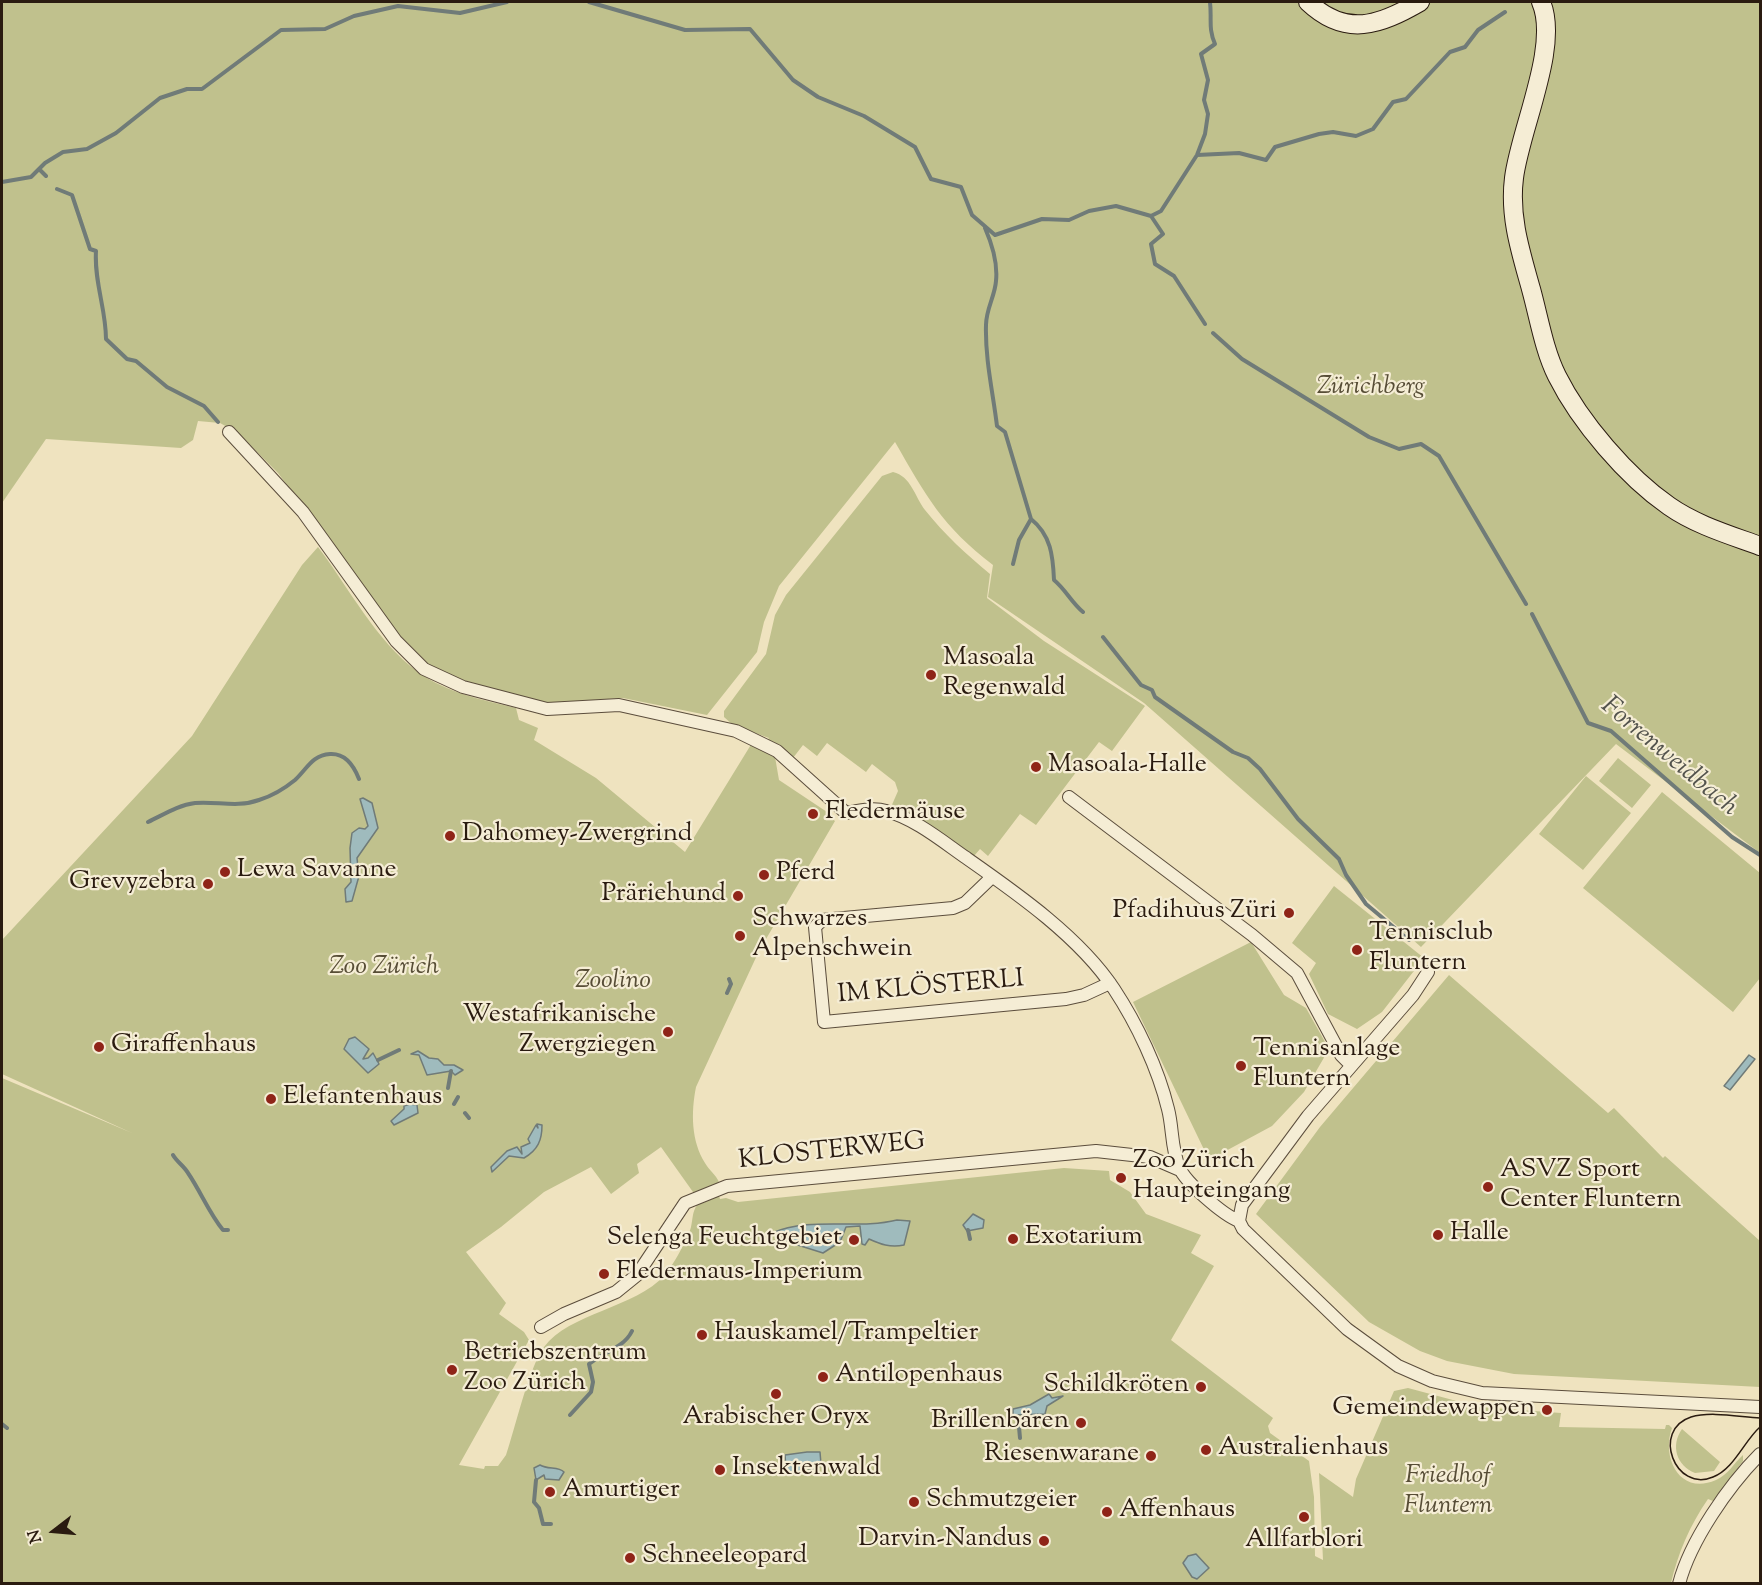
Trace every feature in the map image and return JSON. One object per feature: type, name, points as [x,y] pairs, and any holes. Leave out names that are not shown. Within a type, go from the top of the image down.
[{"type":"main road","points":[[1308,2],[1338,21],[1367,25],[1388,20],[1420,2]]},
{"type":"main road","points":[[1541,2],[1546,19],[1546,50],[1520,146],[1514,178],[1513,207],[1519,247],[1553,367],[1564,388],[1605,445],[1645,487],[1691,519],[1761,546]]},
{"type":"street","points":[[229,432],[303,512],[396,641],[424,669],[464,687],[547,709],[619,705],[736,731],[755,738],[777,751],[846,813],[886,811],[905,819],[992,877],[1059,930],[1083,952],[1110,983],[1138,1032],[1161,1087],[1168,1110],[1173,1150],[1180,1170],[1227,1216],[1239,1221],[1243,1228],[1347,1329],[1398,1366],[1432,1381],[1482,1393],[1761,1407]]},
{"type":"street","points":[[1069,797],[1260,941],[1297,973],[1341,1055],[1351,1065]]},
{"type":"street","name":"IM KLÖSTERLI","points":[[992,877],[965,903],[953,908],[822,920],[815,927],[824,1022],[1066,999],[1084,995],[1110,983]]},
{"type":"street","points":[[1239,1221],[1242,1205],[1308,1116],[1413,995],[1428,972]]},
{"type":"street","name":"KLOSTERWEG","points":[[542,1327],[564,1314],[616,1292],[636,1275],[680,1209],[694,1198],[721,1188],[1096,1151],[1150,1157],[1180,1170]]},
{"type":"street","points":[[1679,1584],[1694,1542],[1749,1465],[1761,1454]]},
{"type":"green space","name":"Zürichberg","points":[[2,2],[1760,2],[1760,853],[1616,744],[1421,947],[1144,703],[988,597],[993,565],[975,551],[936,509],[895,442],[779,586],[764,622],[757,652],[707,715],[623,698],[548,703],[496,691],[451,676],[427,665],[410,650],[278,473],[238,433],[220,423],[198,421],[193,440],[181,448],[46,439],[2,503]]},
{"type":"green space","name":"Zoo Zürich","points":[[893,472],[904,478],[925,510],[940,527],[990,574],[987,598],[1044,641],[1145,706],[1112,751],[1099,742],[1036,825],[1020,814],[988,856],[980,849],[974,856],[891,807],[898,791],[895,782],[872,764],[866,772],[827,743],[817,756],[803,745],[793,758],[779,744],[771,753],[775,757],[779,780],[827,812],[826,814],[835,821],[759,951],[696,1087],[693,1106],[695,1136],[700,1154],[719,1182],[715,1184],[720,1199],[726,1198],[738,1202],[1064,1168],[1109,1171],[1110,1180],[1130,1192],[1146,1214],[1201,1235],[1191,1253],[1214,1266],[1171,1340],[1273,1418],[1268,1426],[1270,1433],[1309,1461],[1314,1497],[1315,1556],[1323,1560],[1319,1473],[1353,1497],[1356,1479],[1394,1391],[1408,1388],[1479,1407],[1561,1413],[1559,1427],[1665,1429],[1666,1425],[1669,1425],[1672,1428],[1669,1451],[1672,1462],[1676,1471],[1692,1483],[1703,1484],[1720,1478],[1743,1455],[1743,1461],[1713,1501],[1708,1499],[1690,1529],[1671,1583],[2,1583],[2,1078],[132,1133],[2,1074],[2,940],[192,736],[302,565],[318,547],[376,630],[418,672],[453,691],[516,708],[519,720],[538,728],[534,740],[596,778],[685,852],[752,743],[762,748],[769,738],[733,725],[724,717],[724,711],[766,654],[775,615],[786,595],[882,476]],"holes":[[[661,1147],[693,1192],[697,1205],[693,1213],[690,1232],[665,1275],[637,1295],[585,1318],[555,1335],[538,1356],[506,1455],[498,1466],[485,1466],[484,1469],[459,1465],[529,1340],[524,1332],[499,1314],[506,1303],[466,1252],[544,1192],[591,1167],[611,1194],[639,1173],[637,1164]]]},
{"type":"green space","points":[[1618,758],[1651,785],[1632,808],[1599,781]]},
{"type":"green space","points":[[1586,776],[1631,813],[1583,870],[1539,834]]},
{"type":"green space","points":[[1662,792],[1760,873],[1760,978],[1733,1012],[1583,888]]},
{"type":"green space","name":"Tennisclub Fluntern","points":[[1334,886],[1424,958],[1382,1012],[1357,1029],[1328,1014],[1309,974],[1316,963],[1292,943]]},
{"type":"green space","name":"Tennisanlage Fluntern","points":[[1251,942],[1284,995],[1306,1008],[1329,1049],[1304,1092],[1272,1126],[1209,1160],[1133,1002]]},
{"type":"green space","name":"ASVZ Sport Center Fluntern","points":[[1449,975],[1608,1113],[1614,1108],[1663,1158],[1665,1156],[1760,1241],[1760,1387],[1514,1374],[1447,1361],[1420,1351],[1369,1322],[1256,1214],[1320,1127]]},
{"type":"green space","points":[[1682,1429],[1720,1462],[1714,1471],[1695,1473],[1684,1466],[1676,1449],[1678,1435]]},
{"type":"water","points":[[363,798],[372,803],[378,828],[357,858],[359,876],[352,901],[346,902],[345,889],[351,882],[352,833],[368,826],[360,799]]},
{"type":"water","points":[[355,1037],[369,1049],[363,1059],[373,1053],[379,1064],[368,1073],[344,1049],[349,1039]]},
{"type":"water","points":[[418,1051],[429,1058],[438,1059],[444,1065],[454,1065],[463,1070],[455,1075],[451,1071],[427,1075],[419,1055],[411,1054]]},
{"type":"water","points":[[1749,1055],[1755,1059],[1730,1090],[1724,1086]]},
{"type":"water","points":[[417,1105],[418,1113],[394,1125],[391,1121],[404,1109],[404,1106]]},
{"type":"water","points":[[537,1124],[542,1125],[541,1135],[533,1152],[524,1158],[509,1156],[492,1172],[491,1167],[507,1151],[517,1147],[522,1154],[521,1147],[530,1143],[528,1139],[536,1125],[538,1128]]},
{"type":"water","points":[[973,1214],[984,1220],[983,1228],[967,1231],[963,1225]]},
{"type":"water","points":[[897,1220],[910,1221],[904,1245],[899,1246],[881,1244],[869,1239],[865,1245],[862,1244],[860,1226],[846,1227],[840,1242],[823,1253],[785,1241],[780,1233],[772,1233],[802,1225],[866,1224]]},
{"type":"water","points":[[1049,1394],[1052,1398],[1063,1396],[1047,1406],[1045,1414],[1013,1415],[1013,1409],[1030,1405]]},
{"type":"water","points":[[820,1452],[821,1464],[817,1470],[804,1468],[800,1473],[791,1472],[786,1468],[785,1455]]},
{"type":"water","points":[[540,1465],[564,1472],[559,1480],[545,1479],[544,1475],[536,1480],[534,1468]]},
{"type":"water","points":[[1196,1554],[1209,1568],[1197,1579],[1192,1577],[1183,1563],[1188,1556]]},
{"type":"waterway","points":[[2,182],[31,177],[45,163],[63,152],[87,149],[116,133],[160,98],[187,89],[202,89],[281,30],[325,29],[354,16],[398,6],[460,13],[507,2]]},
{"type":"waterway","points":[[589,2],[685,30],[750,29],[793,80],[818,97],[864,116],[915,147],[931,179],[961,187],[972,215],[995,235],[1042,219],[1069,220],[1089,211],[1116,206],[1151,216],[1161,211],[1197,155],[1205,134],[1208,114],[1204,100],[1208,80],[1201,54],[1215,44],[1211,28],[1210,2]]},
{"type":"waterway","points":[[1197,155],[1239,153],[1266,160],[1275,147],[1319,134],[1333,132],[1356,136],[1373,129],[1393,102],[1406,99],[1450,52],[1465,47],[1478,30],[1505,12]]},
{"type":"waterway","points":[[39,169],[46,176]]},
{"type":"waterway","points":[[57,189],[72,195],[90,249],[96,251],[106,339],[127,359],[136,361],[167,387],[204,406],[218,422]]},
{"type":"waterway","name":"Forrenweidbach","points":[[1151,216],[1163,234],[1151,244],[1155,264],[1174,276],[1205,324]]},
{"type":"waterway","points":[[985,228],[996,267],[995,287],[986,319],[986,338],[997,426],[1005,432],[1031,519],[1043,532],[1050,546],[1054,580],[1083,612]]},
{"type":"waterway","name":"Forrenweidbach","points":[[1213,333],[1242,359],[1369,437],[1399,449],[1421,444],[1439,456],[1526,604]]},
{"type":"waterway","points":[[1013,564],[1019,540],[1031,519]]},
{"type":"waterway","name":"Forrenweidbach","points":[[1532,614],[1588,723],[1611,731],[1732,837],[1760,855]]},
{"type":"waterway","points":[[1103,637],[1141,685],[1152,690],[1155,697],[1233,752],[1248,758],[1260,769],[1298,819],[1339,859],[1346,875],[1366,904],[1409,940]]},
{"type":"waterway","points":[[148,822],[189,804],[243,804],[264,798],[291,783],[310,763],[324,755],[336,754],[345,758],[355,769],[359,779]]},
{"type":"waterway","points":[[727,993],[731,984],[729,979]]},
{"type":"waterway","points":[[378,1060],[399,1050]]},
{"type":"waterway","points":[[448,1088],[451,1071]]},
{"type":"waterway","points":[[454,1104],[458,1097]]},
{"type":"waterway","points":[[465,1113],[469,1118]]},
{"type":"waterway","points":[[173,1155],[186,1171],[223,1230],[228,1230]]},
{"type":"waterway","points":[[968,1230],[970,1239]]},
{"type":"waterway","points":[[570,1415],[591,1392],[593,1382],[589,1364],[619,1346],[632,1331]]},
{"type":"waterway","points":[[1020,1438],[1019,1427],[1025,1423],[1027,1417]]},
{"type":"waterway","points":[[2,1424],[7,1428]]},
{"type":"waterway","points":[[536,1480],[534,1502],[539,1508],[543,1524],[551,1524]]},
{"type":"tram line","points":[[1760,1418],[1716,1414],[1691,1417],[1679,1424],[1672,1434],[1670,1446],[1673,1458],[1688,1476],[1700,1480],[1713,1477],[1727,1468],[1760,1427]]},
{"type":"place","name":"Masoala Regenwald","points":[[931,675]]},
{"type":"place","name":"Masoala-Halle","points":[[1036,767]]},
{"type":"place","name":"Fledermäuse","points":[[813,814]]},
{"type":"place","name":"Dahomey-Zwergrind","points":[[450,836]]},
{"type":"place","name":"Lewa Savanne","points":[[225,872]]},
{"type":"place","name":"Pferd","points":[[764,875]]},
{"type":"place","name":"Grevyzebra","points":[[208,884]]},
{"type":"place","name":"Präriehund","points":[[738,896]]},
{"type":"place","name":"Pfadihuus Züri","points":[[1289,913]]},
{"type":"place","name":"Schwarzes Alpenschwein","points":[[740,936]]},
{"type":"place","name":"Tennisclub Fluntern","points":[[1357,950]]},
{"type":"place","name":"Westafrikanische Zwergziegen","points":[[668,1032]]},
{"type":"place","name":"Giraffenhaus","points":[[99,1047]]},
{"type":"place","name":"Tennisanlage Fluntern","points":[[1241,1066]]},
{"type":"place","name":"Elefantenhaus","points":[[271,1099]]},
{"type":"place","name":"Zoo Zürich Haupteingang","points":[[1121,1178]]},
{"type":"place","name":"ASVZ Sport Center Fluntern","points":[[1488,1187]]},
{"type":"place","name":"Halle","points":[[1438,1235]]},
{"type":"place","name":"Exotarium","points":[[1013,1239]]},
{"type":"place","name":"Selenga Feuchtgebiet","points":[[854,1240]]},
{"type":"place","name":"Fledermaus-Imperium","points":[[604,1274]]},
{"type":"place","name":"Hauskamel/Trampeltier","points":[[702,1335]]},
{"type":"place","name":"Betriebszentrum Zoo Zürich","points":[[452,1370]]},
{"type":"place","name":"Antilopenhaus","points":[[823,1377]]},
{"type":"place","name":"Schildkröten","points":[[1201,1387]]},
{"type":"place","name":"Arabischer Oryx","points":[[776,1394]]},
{"type":"place","name":"Gemeindewappen","points":[[1547,1410]]},
{"type":"place","name":"Brillenbären","points":[[1081,1423]]},
{"type":"place","name":"Australienhaus","points":[[1206,1450]]},
{"type":"place","name":"Riesenwarane","points":[[1151,1456]]},
{"type":"place","name":"Insektenwald","points":[[720,1470]]},
{"type":"place","name":"Amurtiger","points":[[550,1492]]},
{"type":"place","name":"Schmutzgeier","points":[[914,1502]]},
{"type":"place","name":"Affenhaus","points":[[1107,1512]]},
{"type":"place","name":"Allfarblori","points":[[1304,1517]]},
{"type":"place","name":"Darvin-Nandus","points":[[1044,1541]]},
{"type":"place","name":"Schneeleopard","points":[[630,1558]]},
{"type":"park label","name":"Zoolino","points":[[613,983]]},
{"type":"park label","name":"Friedhof Fluntern","points":[[1448,1493]]}]
